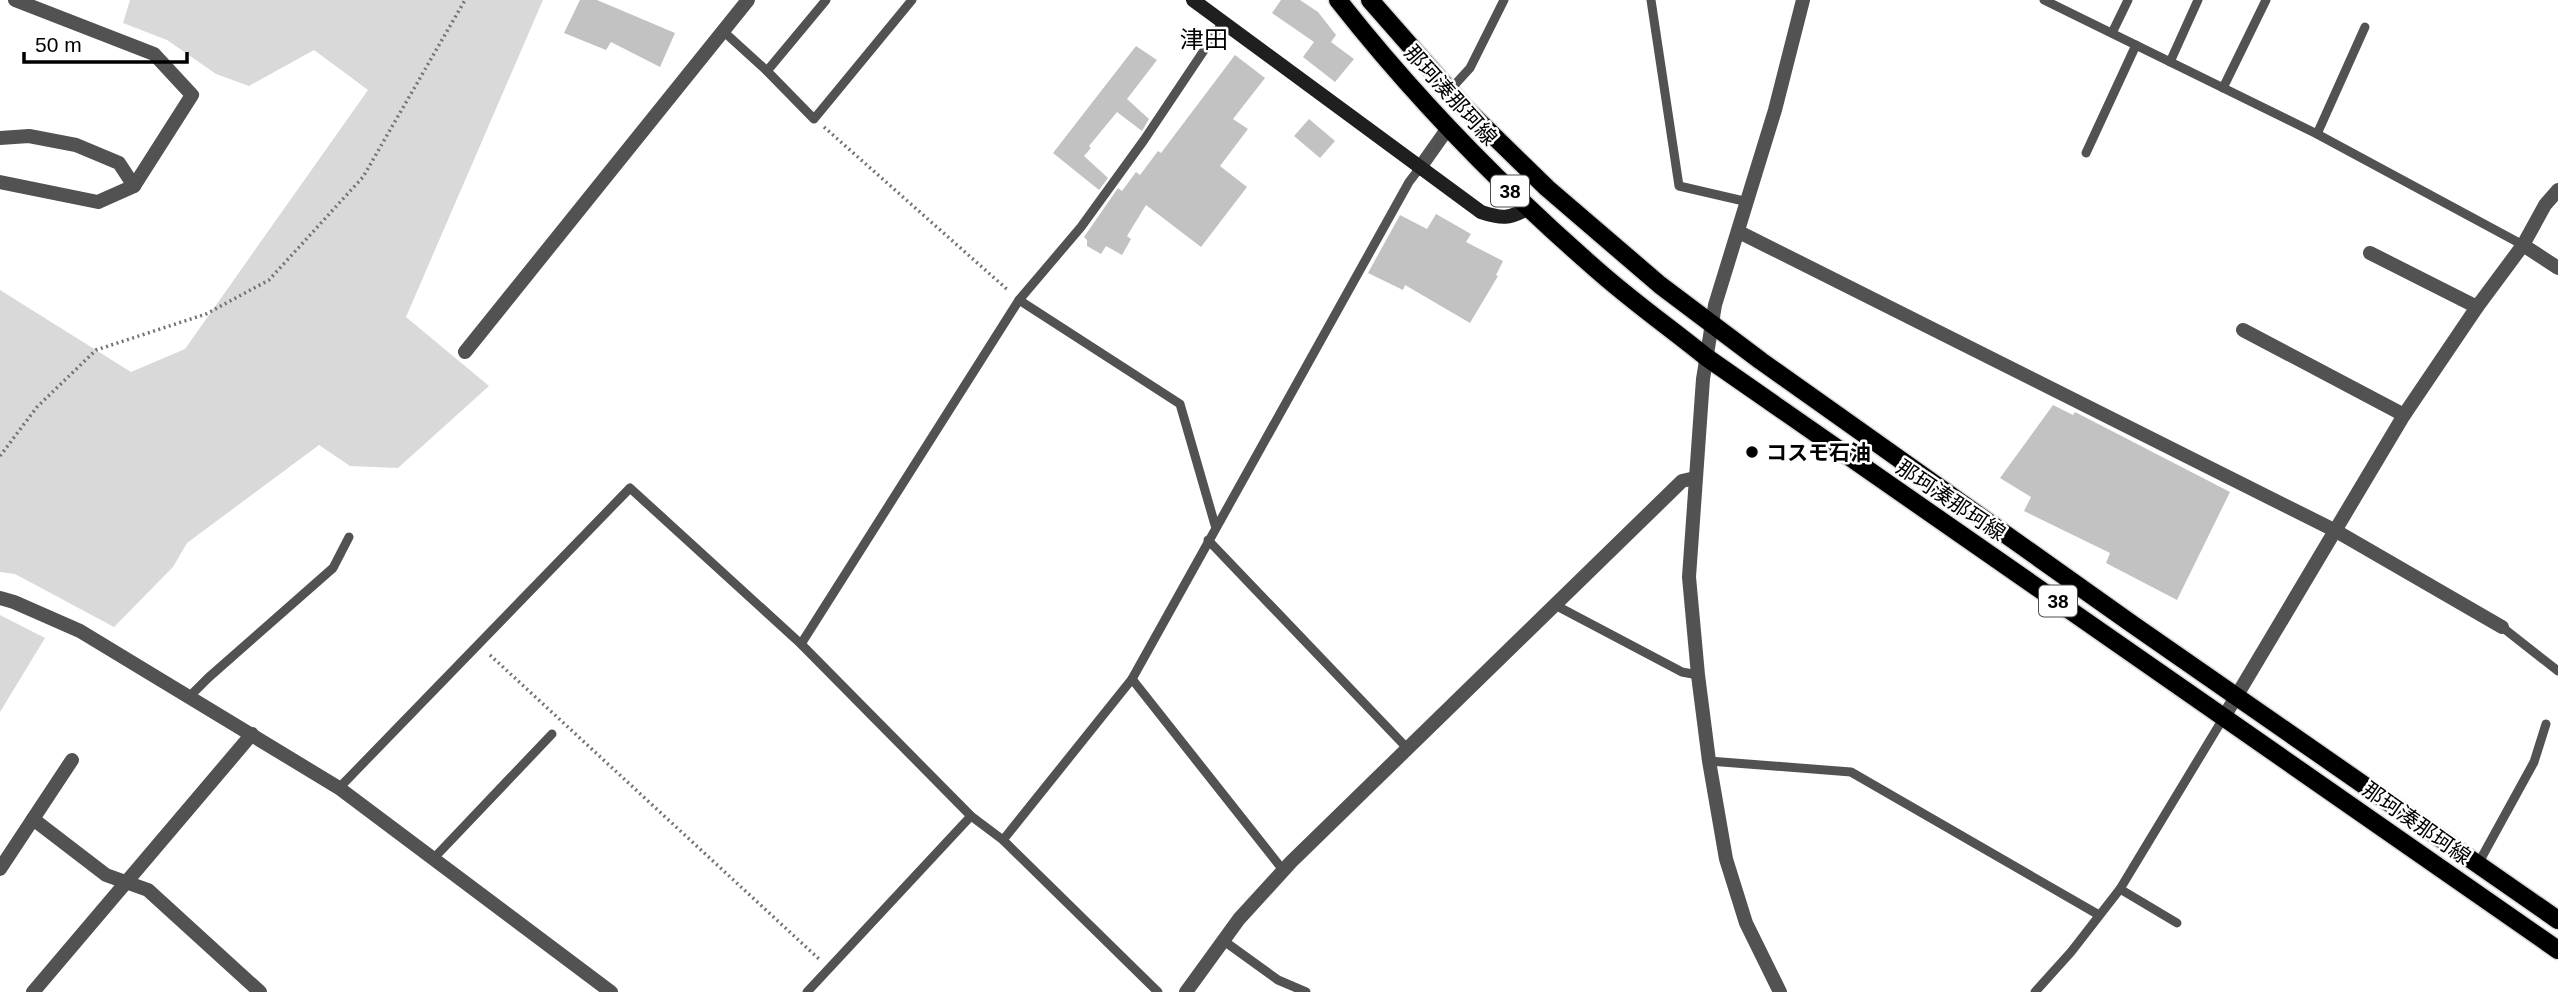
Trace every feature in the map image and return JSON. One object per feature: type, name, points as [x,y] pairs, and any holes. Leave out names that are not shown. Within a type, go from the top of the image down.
[{"type":"main road","name":"那珂湊那珂線","points":[[1338,0],[1448,128],[1529,208],[1599,272],[1706,357],[2558,950]]},
{"type":"main road","name":"那珂湊那珂線","points":[[1370,0],[1450,91],[1547,188],[1660,285],[1711,324],[2237,697],[2558,920]]},
{"type":"street","points":[[0,182],[98,202],[134,186],[192,95],[154,54],[15,0]]},
{"type":"street","points":[[465,352],[748,0]]},
{"type":"street","points":[[1193,0],[1419,169],[1481,212],[1497,218],[1513,217],[1529,208]]},
{"type":"street","points":[[1780,992],[1746,923],[1726,859],[1709,761],[1689,577],[1706,357],[1714,305],[1748,202],[1803,0]]},
{"type":"street","points":[[1419,169],[1448,128]]},
{"type":"street","points":[[0,138],[29,136],[76,145],[119,163],[134,186]]},
{"type":"street","points":[[2224,717],[2404,415],[2477,307],[2523,245],[2558,190]]},
{"type":"street","points":[[1739,232],[2336,531],[2502,627]]},
{"type":"street","points":[[2523,245],[2558,268]]},
{"type":"street","points":[[2370,253],[2477,307]]},
{"type":"street","points":[[2243,330],[2404,415]]},
{"type":"street","points":[[1186,992],[1239,919],[1283,870],[1682,481],[1695,478]]},
{"type":"street","points":[[0,598],[80,631],[339,788],[611,992]]},
{"type":"street","points":[[33,992],[252,734]]},
{"type":"street","points":[[0,869],[72,760]]},
{"type":"street","points":[[33,819],[106,875],[148,890],[260,992]]},
{"type":"lane","points":[[767,71],[826,0]]},
{"type":"lane","points":[[723,31],[814,118],[912,0]]},
{"type":"lane","points":[[1450,91],[1470,68],[1504,0]]},
{"type":"lane","points":[[1651,0],[1679,186],[1748,202]]},
{"type":"lane","points":[[2044,0],[2317,134],[2523,245]]},
{"type":"lane","points":[[2112,33],[2128,0]]},
{"type":"lane","points":[[2170,62],[2198,0]]},
{"type":"lane","points":[[2223,88],[2266,0]]},
{"type":"lane","points":[[802,644],[1019,300],[1081,227],[1144,140],[1223,22]]},
{"type":"lane","points":[[2317,134],[2365,27]]},
{"type":"lane","points":[[2086,153],[2136,45]]},
{"type":"lane","points":[[1003,840],[1132,679],[1409,182],[1419,169]]},
{"type":"lane","points":[[1019,300],[1180,404],[1216,525]]},
{"type":"lane","points":[[339,788],[630,488],[802,644],[971,816],[1003,840],[1158,992]]},
{"type":"lane","points":[[190,696],[334,568],[349,537]]},
{"type":"lane","points":[[1208,540],[1407,748]]},
{"type":"lane","points":[[1555,605],[1682,672],[1698,675]]},
{"type":"lane","points":[[2502,627],[2558,671]]},
{"type":"lane","points":[[1132,679],[1283,870]]},
{"type":"lane","points":[[2035,992],[2071,952],[2120,889],[2224,717]]},
{"type":"lane","points":[[2478,864],[2534,762],[2546,724]]},
{"type":"lane","points":[[434,858],[552,734]]},
{"type":"lane","points":[[1709,761],[1851,772],[2099,915]]},
{"type":"lane","points":[[807,992],[971,816]]},
{"type":"lane","points":[[2120,889],[2177,923]]},
{"type":"lane","points":[[1224,941],[1278,980],[1306,992]]},
{"type":"path","points":[[0,456],[37,407],[96,350],[206,314],[269,280],[363,177],[465,0]]},
{"type":"path","points":[[814,118],[1019,300]]},
{"type":"path","points":[[478,644],[829,968]]},
{"type":"shaded area","points":[[130,0],[543,0],[406,317],[489,386],[398,468],[350,466],[319,445],[187,543],[173,567],[114,627],[15,574],[0,572],[0,290],[131,372],[185,349],[368,90],[314,50],[249,86],[216,74],[167,40],[123,23]]},
{"type":"shaded area","points":[[0,615],[45,638],[0,712]]},
{"type":"building","points":[[580,0],[597,0],[675,33],[660,67],[611,42],[606,50],[564,33]]},
{"type":"building","points":[[1281,0],[1300,0],[1318,12],[1336,35],[1331,42],[1354,59],[1335,82],[1303,57],[1314,42],[1272,13]]},
{"type":"building","points":[[1136,46],[1157,60],[1127,99],[1149,119],[1142,131],[1117,112],[1089,146],[1091,148],[1084,156],[1108,178],[1099,190],[1053,153]]},
{"type":"building","points":[[1235,55],[1265,78],[1233,119],[1248,129],[1220,166],[1247,187],[1201,247],[1146,205],[1127,236],[1131,239],[1122,255],[1106,246],[1101,254],[1087,246],[1084,237],[1118,188],[1122,191],[1136,172],[1140,175],[1158,151],[1161,153]]},
{"type":"building","points":[[1309,119],[1335,141],[1320,158],[1294,136]]},
{"type":"building","points":[[1436,214],[1471,234],[1466,242],[1503,261],[1496,275],[1498,276],[1470,323],[1405,285],[1403,290],[1368,273],[1400,215],[1427,229]]},
{"type":"building","points":[[2053,405],[2073,415],[2075,412],[2230,492],[2177,600],[2106,563],[2110,553],[2024,511],[2031,497],[2000,478]]},
{"type":"place","name":"コスモ石油","points":[[1752,452]]},
{"type":"district","name":"津田","points":[[1204,39]]}]
